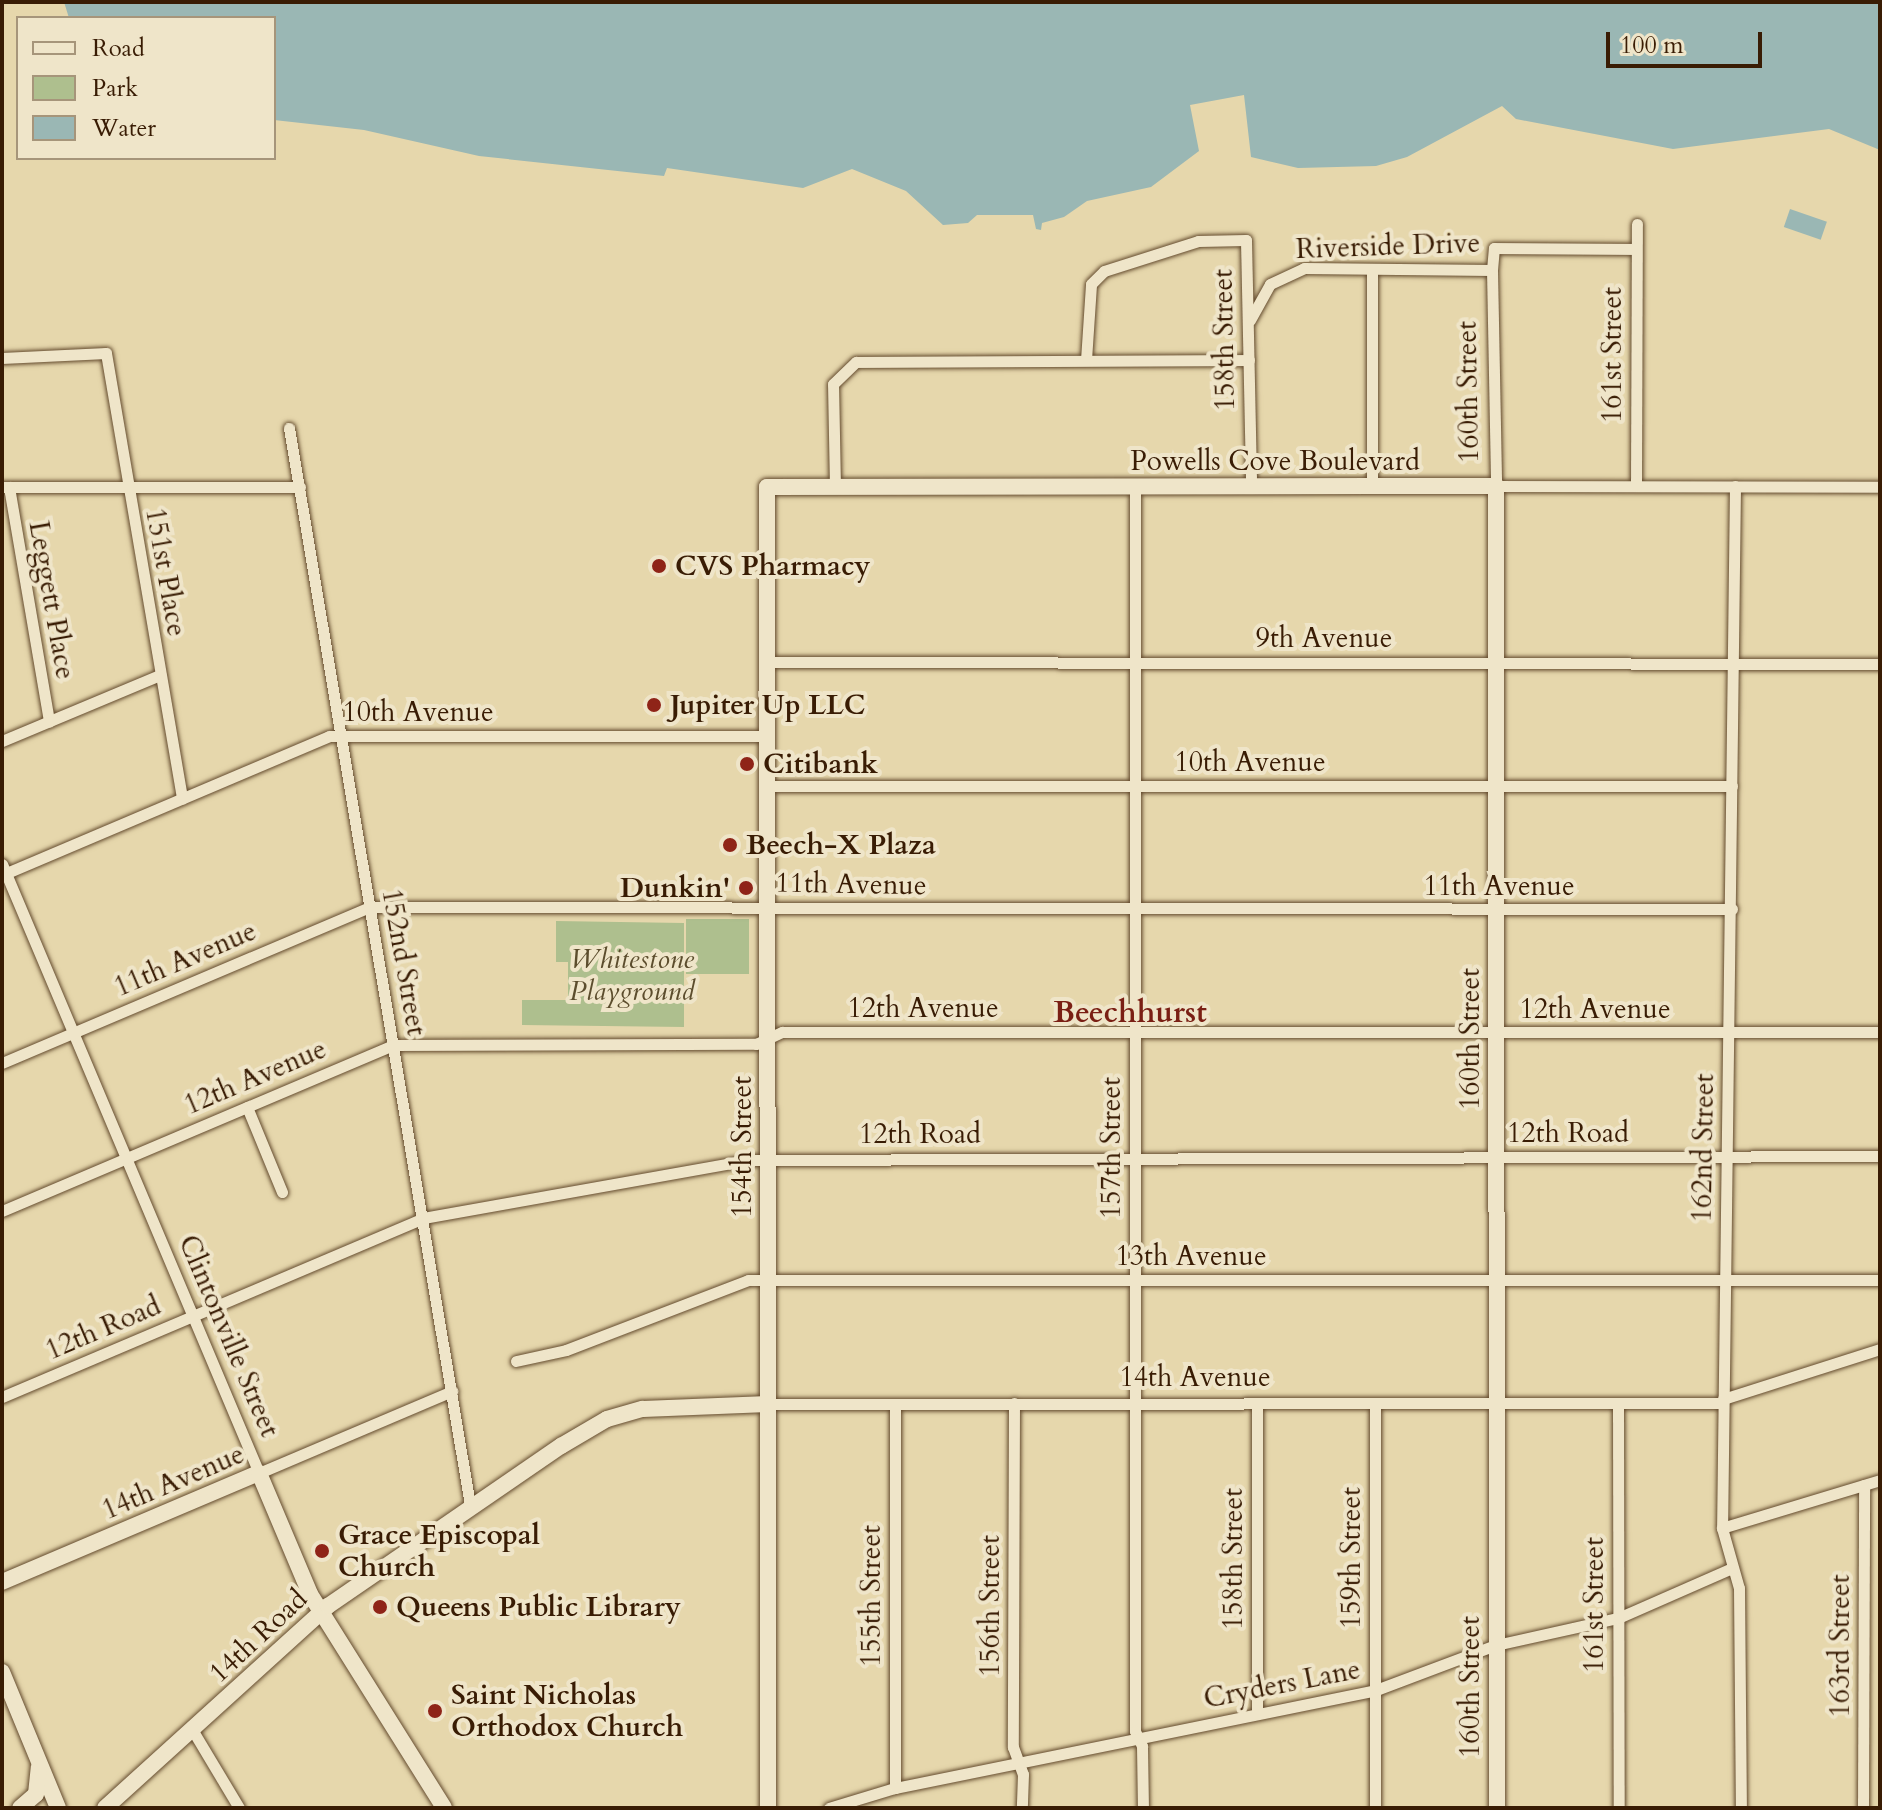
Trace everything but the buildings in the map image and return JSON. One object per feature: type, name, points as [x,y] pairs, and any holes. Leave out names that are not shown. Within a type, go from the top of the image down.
[{"type":"street","name":"161st Street","points":[[1636,486],[1637,224]]},
{"type":"street","name":"158th Street","points":[[1086,360],[1091,284],[1104,271],[1198,241],[1246,240],[1251,487]]},
{"type":"street","name":"Riverside Drive","points":[[1248,324],[1270,284],[1304,268],[1492,270],[1494,248],[1636,249]]},
{"type":"street","points":[[1372,269],[1372,486]]},
{"type":"street","name":"160th Street","points":[[1492,270],[1496,486],[1497,1808]]},
{"type":"street","name":"151st Place","points":[[2,358],[106,353],[126,487],[182,799]]},
{"type":"street","points":[[835,487],[833,384],[856,362],[1249,360]]},
{"type":"street","name":"152nd Street","points":[[289,428],[470,1505]]},
{"type":"street","name":"162nd Street","points":[[1735,486],[1722,1528],[1739,1588],[1741,1808]]},
{"type":"street","points":[[5,487],[300,487]]},
{"type":"street","name":"Leggett Place","points":[[5,487],[49,722]]},
{"type":"street","name":"Powells Cove Boulevard","points":[[767,487],[1880,487]]},
{"type":"street","name":"154th Street","points":[[767,487],[768,1808]]},
{"type":"street","name":"157th Street","points":[[1135,487],[1132,786],[1135,910],[1134,1280],[1138,1737],[1143,1808]]},
{"type":"street","name":"9th Avenue","points":[[767,662],[1880,664]]},
{"type":"street","points":[[2,741],[160,675]]},
{"type":"street","name":"10th Avenue","points":[[3,871],[329,736],[767,736]]},
{"type":"street","name":"10th Avenue","points":[[767,786],[1732,786]]},
{"type":"street","name":"Clintonville Street","points":[[3,871],[321,1613],[444,1808]]},
{"type":"street","name":"11th Avenue","points":[[2,1063],[370,907],[1732,909]]},
{"type":"street","name":"12th Avenue","points":[[2,1211],[393,1045],[756,1044],[779,1032],[1880,1032]]},
{"type":"street","points":[[247,1107],[282,1192]]},
{"type":"street","name":"12th Road","points":[[2,1397],[423,1218],[768,1158],[1880,1156]]},
{"type":"street","name":"13th Avenue","points":[[516,1361],[566,1350],[748,1280],[1880,1280]]},
{"type":"street","name":"14th Avenue","points":[[668,1405],[1723,1401],[1880,1349]]},
{"type":"street","name":"14th Avenue","points":[[2,1582],[452,1391]]},
{"type":"street","name":"156th Street","points":[[1014,1403],[1013,1747],[1022,1808]]},
{"type":"street","name":"158th Street","points":[[1257,1403],[1257,1714]]},
{"type":"street","name":"159th Street","points":[[1375,1403],[1375,1808]]},
{"type":"street","name":"161st Street","points":[[1618,1403],[1619,1808]]},
{"type":"street","name":"155th Street","points":[[895,1404],[895,1788]]},
{"type":"street","name":"14th Road","points":[[105,1808],[321,1613],[470,1505],[607,1419],[668,1405]]},
{"type":"street","points":[[1722,1528],[1880,1480]]},
{"type":"street","name":"163rd Street","points":[[1863,1808],[1864,1485]]},
{"type":"street","name":"Cryders Lane","points":[[829,1808],[895,1788],[1376,1690],[1496,1645],[1618,1618],[1732,1568]]},
{"type":"street","points":[[2,1672],[58,1808]]},
{"type":"street","points":[[193,1731],[239,1808]]},
{"type":"street","points":[[20,1808],[36,1794],[40,1762]]},
{"type":"green space","points":[[686,919],[749,919],[749,974],[686,974]]},
{"type":"green space","name":"Whitestone Playground","points":[[556,921],[684,923],[684,1027],[522,1025],[522,1000],[568,1000],[568,962],[556,962]]},
{"type":"water","points":[[64,2],[1880,2],[1880,150],[1829,129],[1673,149],[1516,119],[1502,106],[1407,157],[1376,166],[1298,168],[1251,157],[1244,95],[1190,105],[1199,151],[1151,187],[1087,201],[1064,217],[1042,223],[1041,230],[1036,229],[1033,215],[977,215],[968,223],[943,225],[906,191],[852,169],[803,188],[667,168],[664,176],[479,156],[364,130],[276,120],[276,16],[68,16]]},
{"type":"water","points":[[1790,209],[1827,222],[1821,240],[1784,227]]},
{"type":"place","name":"CVS Pharmacy","points":[[659,566]]},
{"type":"place","name":"Jupiter Up LLC","points":[[654,705]]},
{"type":"place","name":"Citibank","points":[[747,764]]},
{"type":"place","name":"Beech-X Plaza","points":[[730,845]]},
{"type":"place","name":"Dunkin'","points":[[746,888]]},
{"type":"place","name":"Grace Episcopal Church","points":[[322,1551]]},
{"type":"place","name":"Queens Public Library","points":[[380,1607]]},
{"type":"place","name":"Saint Nicholas Orthodox Church","points":[[435,1711]]},
{"type":"district","name":"Beechhurst","points":[[1130,1013]]}]
